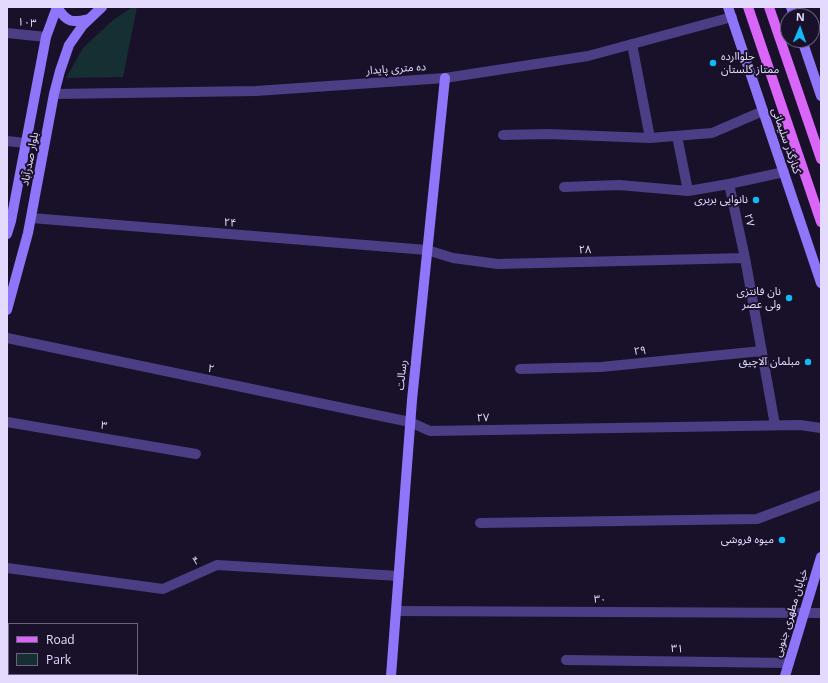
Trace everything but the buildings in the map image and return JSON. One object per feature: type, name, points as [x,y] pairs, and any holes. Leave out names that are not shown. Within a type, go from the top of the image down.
[{"type":"main road","points":[[57,7],[66,19],[74,22],[89,19]]},
{"type":"main road","name":"بلوار صدرآباد","points":[[7,234],[11,221],[46,37],[57,7]]},
{"type":"main road","name":"بلوار صدرآباد","points":[[7,310],[28,233],[54,94],[60,71],[69,45],[83,25],[102,7]]},
{"type":"main road","points":[[748,7],[821,222]]},
{"type":"main road","points":[[769,7],[821,159]]},
{"type":"main road","name":"کنارگذر سلیمانی","points":[[730,12],[821,283]]},
{"type":"main road","points":[[805,48],[821,96]]},
{"type":"main road","name":"رسالت","points":[[391,676],[410,422],[445,78]]},
{"type":"main road","name":"خیابان مطهری جنوبی","points":[[785,676],[821,557]]},
{"type":"street","name":"ده متری پایدار","points":[[54,94],[256,90],[445,78],[588,56],[632,44],[730,12]]},
{"type":"street","name":"۱۰۳","points":[[7,34],[46,37]]},
{"type":"street","points":[[632,44],[650,138]]},
{"type":"street","points":[[503,135],[548,134],[650,138],[712,133],[763,111]]},
{"type":"street","points":[[677,136],[688,191]]},
{"type":"street","points":[[7,141],[25,143]]},
{"type":"street","points":[[564,186],[619,185],[688,191],[784,172]]},
{"type":"street","name":"۲۷","points":[[729,184],[745,258],[775,425]]},
{"type":"street","name":"۲۴","points":[[31,218],[427,250]]},
{"type":"street","name":"۲۸","points":[[427,250],[453,258],[498,264],[745,258]]},
{"type":"street","name":"۲","points":[[7,338],[410,422]]},
{"type":"street","name":"۲۹","points":[[520,369],[600,367],[762,351]]},
{"type":"street","name":"۳","points":[[7,422],[196,454]]},
{"type":"street","name":"۲۷","points":[[410,422],[430,431],[800,424],[821,428]]},
{"type":"street","points":[[480,523],[757,519],[821,495]]},
{"type":"street","name":"۴","points":[[7,568],[163,589],[217,565],[399,576]]},
{"type":"street","name":"۳۰","points":[[396,611],[821,612]]},
{"type":"street","name":"۳۱","points":[[566,660],[789,663]]},
{"type":"green space","points":[[133,7],[137,7],[123,77],[66,78],[83,48],[113,20]]},
{"type":"place","name":"حلواارده ممتاز گلستان","points":[[713,63]]},
{"type":"place","name":"نانوایی بربری","points":[[756,200]]},
{"type":"place","name":"نان فانتزی ولی عصر","points":[[789,298]]},
{"type":"place","name":"مبلمان آلاچیق","points":[[808,362]]},
{"type":"place","name":"میوه فروشی","points":[[782,540]]}]
